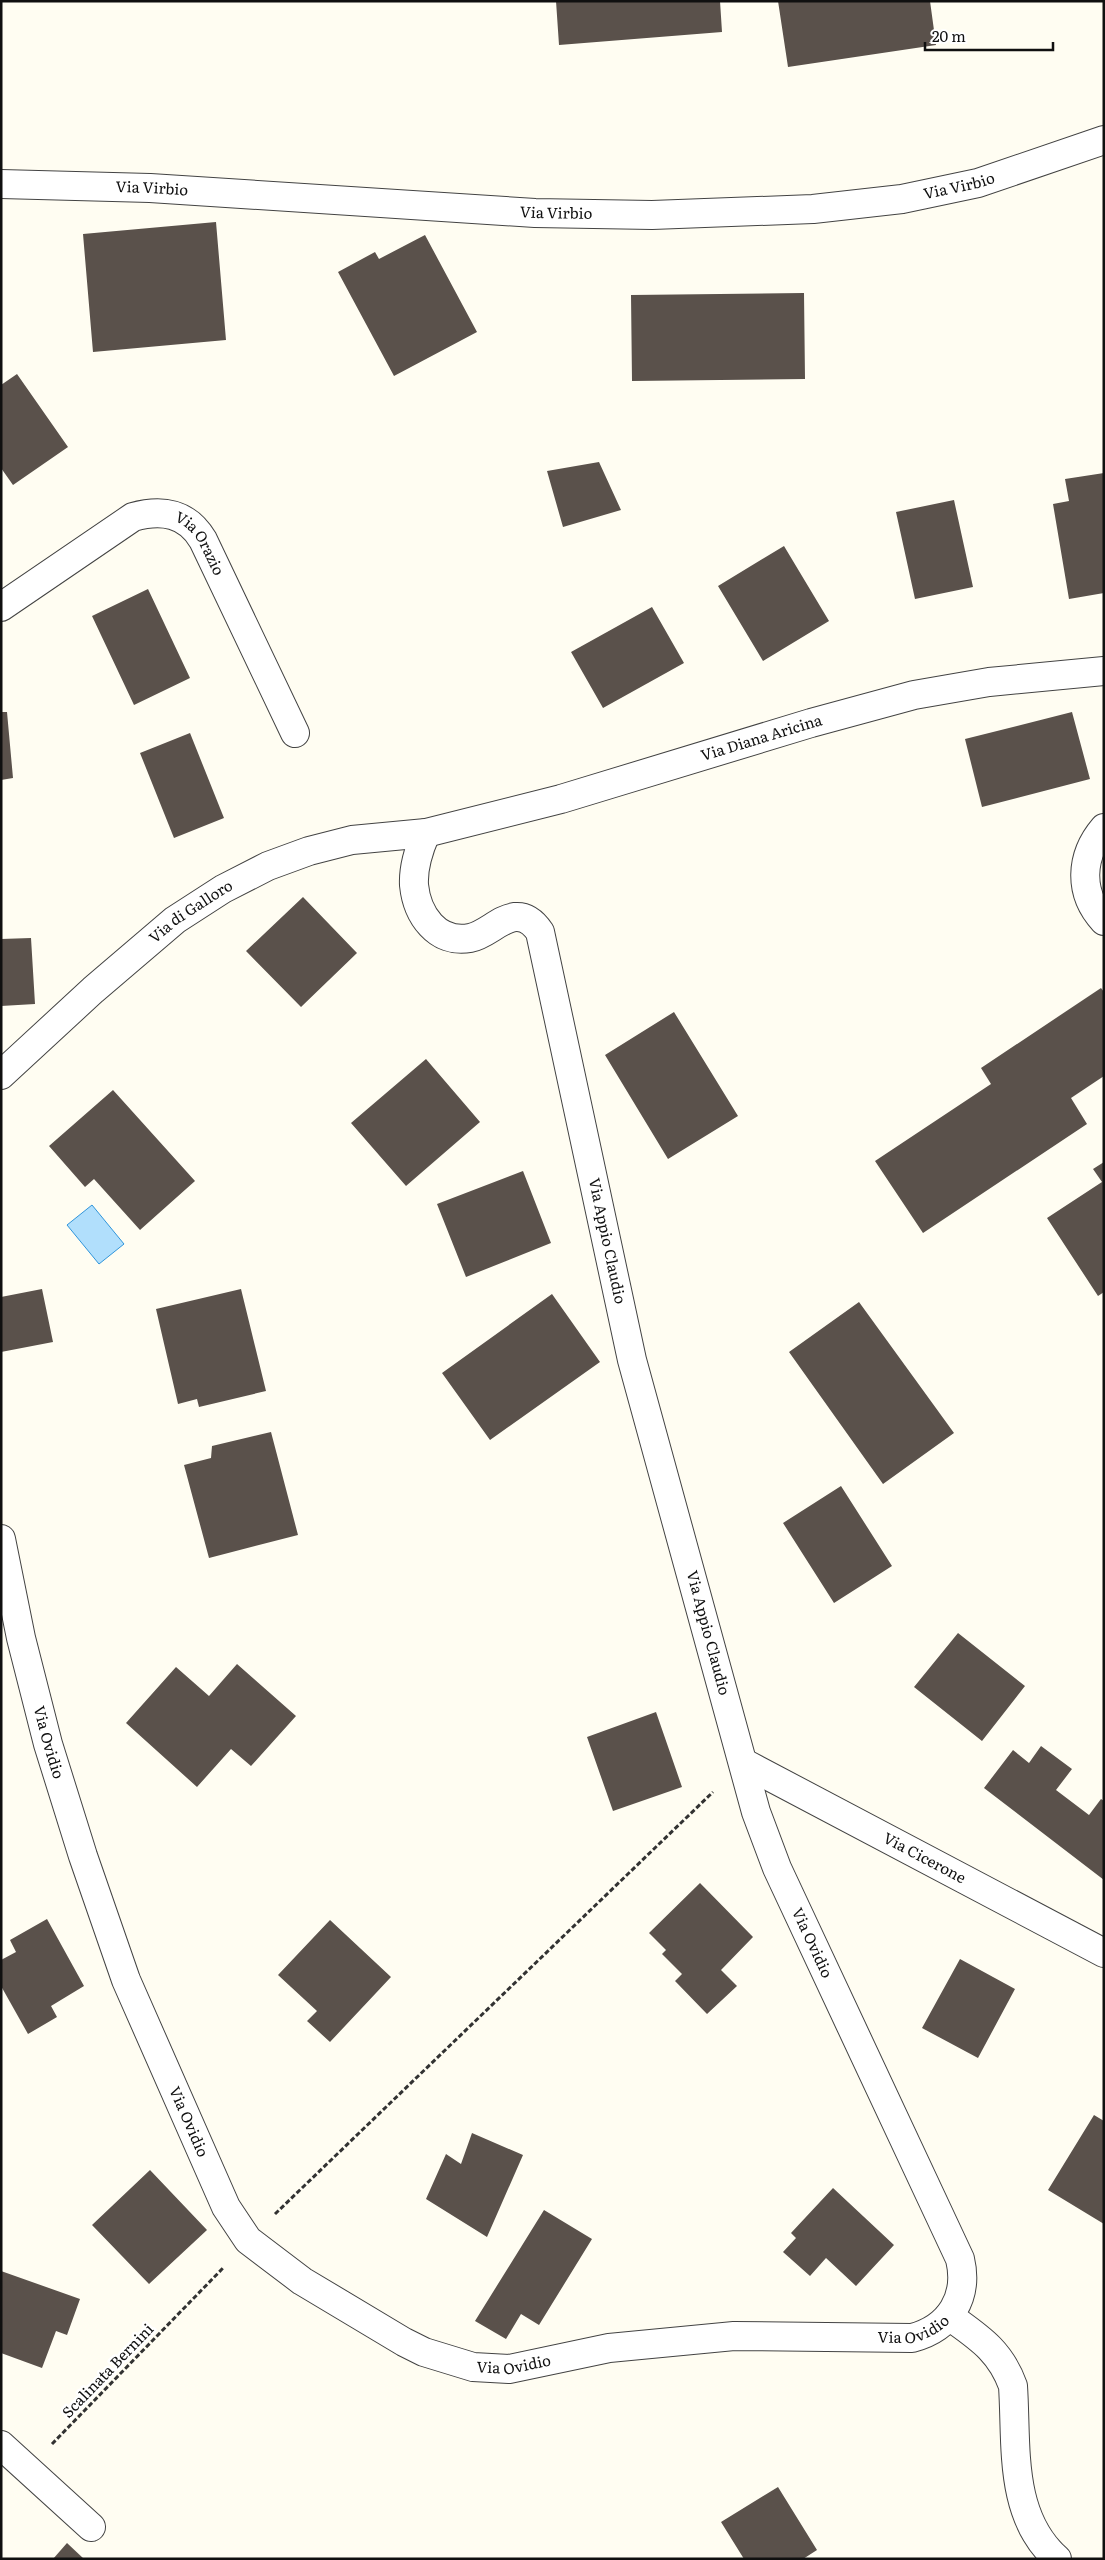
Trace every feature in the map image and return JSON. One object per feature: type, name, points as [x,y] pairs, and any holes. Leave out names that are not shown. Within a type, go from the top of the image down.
[{"type":"street","name":"Via Virbio","points":[[1,184],[150,188],[535,213],[652,215],[813,209],[902,199],[978,183],[1104,140]]},
{"type":"street","name":"Via Orazio","points":[[1,607],[133,516],[150,512],[167,513],[182,518],[196,528],[203,540],[295,733]]},
{"type":"street","name":"Via Diana Aricina","points":[[426,833],[561,799],[811,723],[914,695],[1007,680],[1104,671]]},
{"type":"street","points":[[1104,828],[1091,845],[1084,876],[1090,902],[1104,921]]},
{"type":"street","name":"Via di Galloro","points":[[1,1075],[101,983],[176,920],[223,889],[268,866],[318,849],[352,840],[426,833]]},
{"type":"street","name":"Via Appio Claudio","points":[[426,833],[417,858],[414,885],[421,912],[437,931],[452,938],[471,938],[515,917],[530,920],[540,932],[632,1360],[744,1763]]},
{"type":"street","name":"Via Ovidio","points":[[1,1538],[21,1638],[48,1744],[126,1980],[226,2207],[248,2240],[302,2281],[404,2342],[449,2360],[484,2369],[516,2368],[609,2348],[734,2336],[912,2338],[934,2330],[949,2316],[960,2299],[963,2288],[963,2271],[956,2247],[777,1868],[761,1828],[744,1763]]},
{"type":"street","name":"Via Cicerone","points":[[744,1763],[1104,1953]]},
{"type":"street","points":[[949,2316],[992,2348],[1008,2372],[1013,2386],[1018,2483],[1034,2528],[1057,2559]]},
{"type":"street","points":[[1,2445],[91,2527]]},
{"type":"path","points":[[248,2240],[744,1763]]},
{"type":"path","name":"Scalinata Bernini","points":[[28,2469],[231,2261]]},
{"type":"water","points":[[92,1205],[124,1244],[99,1264],[67,1225]]},
{"type":"building","points":[[556,1],[720,1],[722,32],[559,45]]},
{"type":"building","points":[[778,1],[930,1],[936,45],[788,67]]},
{"type":"building","points":[[216,222],[226,340],[93,352],[83,234]]},
{"type":"building","points":[[425,235],[477,332],[394,376],[338,272],[375,252],[379,259]]},
{"type":"building","points":[[804,293],[805,379],[632,381],[631,295]]},
{"type":"building","points":[[17,374],[68,447],[13,485],[1,468],[1,385]]},
{"type":"building","points":[[599,462],[621,510],[563,527],[547,471]]},
{"type":"building","points":[[1104,473],[1104,593],[1069,599],[1053,504],[1069,501],[1065,479]]},
{"type":"building","points":[[954,500],[973,587],[915,599],[896,512]]},
{"type":"building","points":[[784,546],[829,621],[763,661],[718,586]]},
{"type":"building","points":[[148,589],[190,678],[134,705],[92,616]]},
{"type":"building","points":[[652,607],[684,663],[603,708],[571,652]]},
{"type":"building","points":[[1,712],[7,712],[13,778],[1,780]]},
{"type":"building","points":[[1072,712],[1090,779],[982,807],[965,739]]},
{"type":"building","points":[[190,733],[224,818],[174,838],[140,753]]},
{"type":"building","points":[[303,897],[357,953],[301,1007],[246,951]]},
{"type":"building","points":[[31,938],[35,1004],[1,1006],[1,939]]},
{"type":"building","points":[[1101,988],[1104,992],[1104,1076],[1071,1098],[1087,1124],[923,1233],[875,1161],[991,1084],[981,1068]]},
{"type":"building","points":[[674,1012],[738,1116],[668,1159],[605,1055]]},
{"type":"building","points":[[426,1059],[480,1122],[406,1186],[351,1123]]},
{"type":"building","points":[[113,1090],[195,1181],[140,1230],[94,1179],[85,1187],[49,1146]]},
{"type":"building","points":[[1104,1162],[1104,1292],[1098,1296],[1047,1218],[1102,1182],[1093,1169]]},
{"type":"building","points":[[523,1171],[551,1243],[466,1277],[437,1204]]},
{"type":"building","points":[[42,1289],[53,1342],[1,1352],[1,1297]]},
{"type":"building","points":[[241,1289],[266,1391],[199,1407],[197,1399],[178,1404],[156,1309]]},
{"type":"building","points":[[552,1294],[600,1362],[490,1440],[442,1373]]},
{"type":"building","points":[[859,1302],[954,1433],[883,1484],[789,1352]]},
{"type":"building","points":[[271,1432],[298,1535],[209,1558],[184,1465],[211,1458],[212,1446]]},
{"type":"building","points":[[841,1486],[892,1566],[834,1603],[783,1523]]},
{"type":"building","points":[[958,1633],[1025,1686],[982,1741],[914,1687]]},
{"type":"building","points":[[237,1664],[296,1716],[251,1766],[231,1749],[197,1787],[126,1723],[176,1667],[209,1696]]},
{"type":"building","points":[[656,1712],[682,1787],[613,1811],[587,1737]]},
{"type":"building","points":[[1041,1746],[1072,1769],[1056,1790],[1089,1815],[1101,1799],[1104,1801],[1104,1880],[984,1788],[1013,1750],[1029,1763]]},
{"type":"building","points":[[700,1883],[753,1937],[721,1970],[737,1986],[707,2014],[675,1981],[682,1974],[662,1954],[666,1950],[649,1933]]},
{"type":"building","points":[[47,1919],[84,1986],[51,2006],[57,2017],[28,2034],[1,1986],[1,1960],[16,1952],[10,1940]]},
{"type":"building","points":[[330,1920],[391,1977],[330,2042],[307,2021],[317,2011],[278,1975]]},
{"type":"building","points":[[960,1959],[1015,1989],[978,2058],[922,2028]]},
{"type":"building","points":[[1094,2115],[1104,2121],[1104,2224],[1048,2190]]},
{"type":"building","points":[[472,2133],[523,2155],[487,2237],[426,2199],[446,2154],[461,2164]]},
{"type":"building","points":[[150,2170],[207,2230],[149,2284],[92,2225]]},
{"type":"building","points":[[833,2188],[894,2245],[856,2286],[826,2258],[810,2276],[783,2252],[796,2238],[791,2233]]},
{"type":"building","points":[[544,2210],[592,2239],[539,2325],[521,2314],[506,2339],[475,2321]]},
{"type":"building","points":[[1,2271],[80,2299],[67,2335],[56,2331],[42,2368],[1,2353]]},
{"type":"building","points":[[778,2487],[817,2550],[803,2559],[744,2559],[721,2522]]},
{"type":"building","points":[[67,2543],[84,2559],[53,2559]]}]
